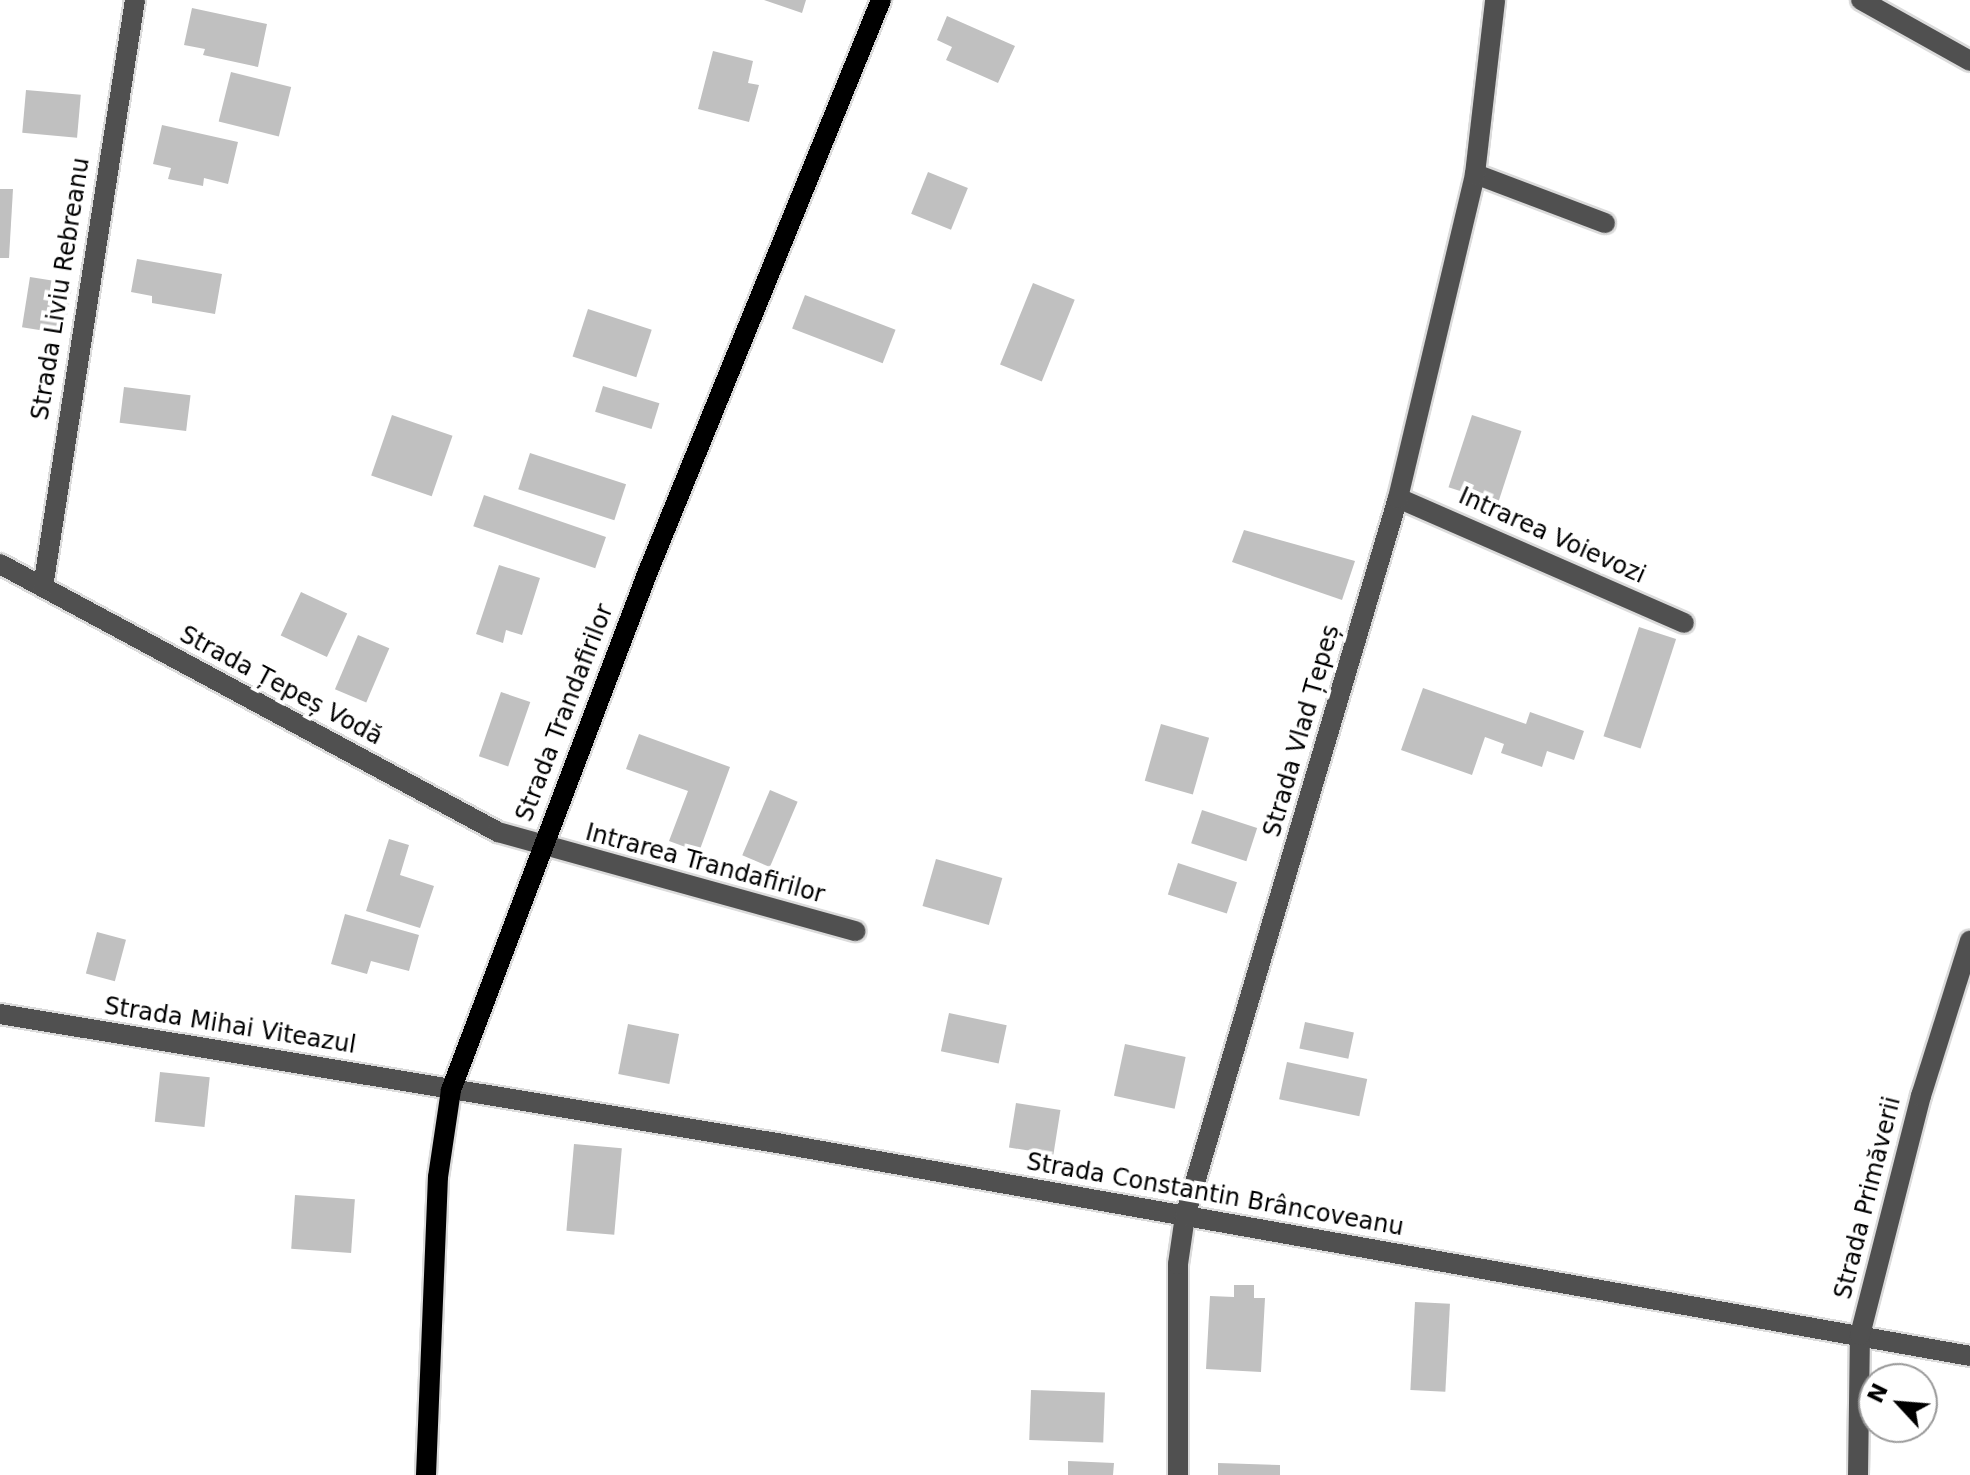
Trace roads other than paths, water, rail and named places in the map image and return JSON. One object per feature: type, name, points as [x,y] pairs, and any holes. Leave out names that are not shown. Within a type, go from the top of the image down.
[{"type":"main road","name":"Strada Trandafirilor","points":[[426,1475],[438,1177],[451,1090],[541,847],[881,0]]},
{"type":"street","name":"Strada Liviu Rebreanu","points":[[43,587],[135,0]]},
{"type":"street","name":"Strada Vlad Țepeș","points":[[1178,1475],[1178,1264],[1185,1216],[1398,498],[1475,174],[1495,0]]},
{"type":"street","points":[[1861,0],[1970,61]]},
{"type":"street","points":[[1475,174],[1605,223]]},
{"type":"street","name":"Intrarea Voievozi","points":[[1398,498],[1684,623]]},
{"type":"street","name":"Strada Țepeș Vodă","points":[[0,564],[498,832],[541,847]]},
{"type":"street","name":"Intrarea Trandafirilor","points":[[541,847],[856,931]]},
{"type":"street","name":"Strada Primăverii","points":[[1858,1475],[1860,1335],[1921,1096],[1970,941]]},
{"type":"street","name":"Strada Mihai Viteazul","points":[[0,1014],[451,1090]]},
{"type":"street","name":"Strada Constantin Brâncoveanu","points":[[451,1090],[1185,1216],[1970,1356]]}]
